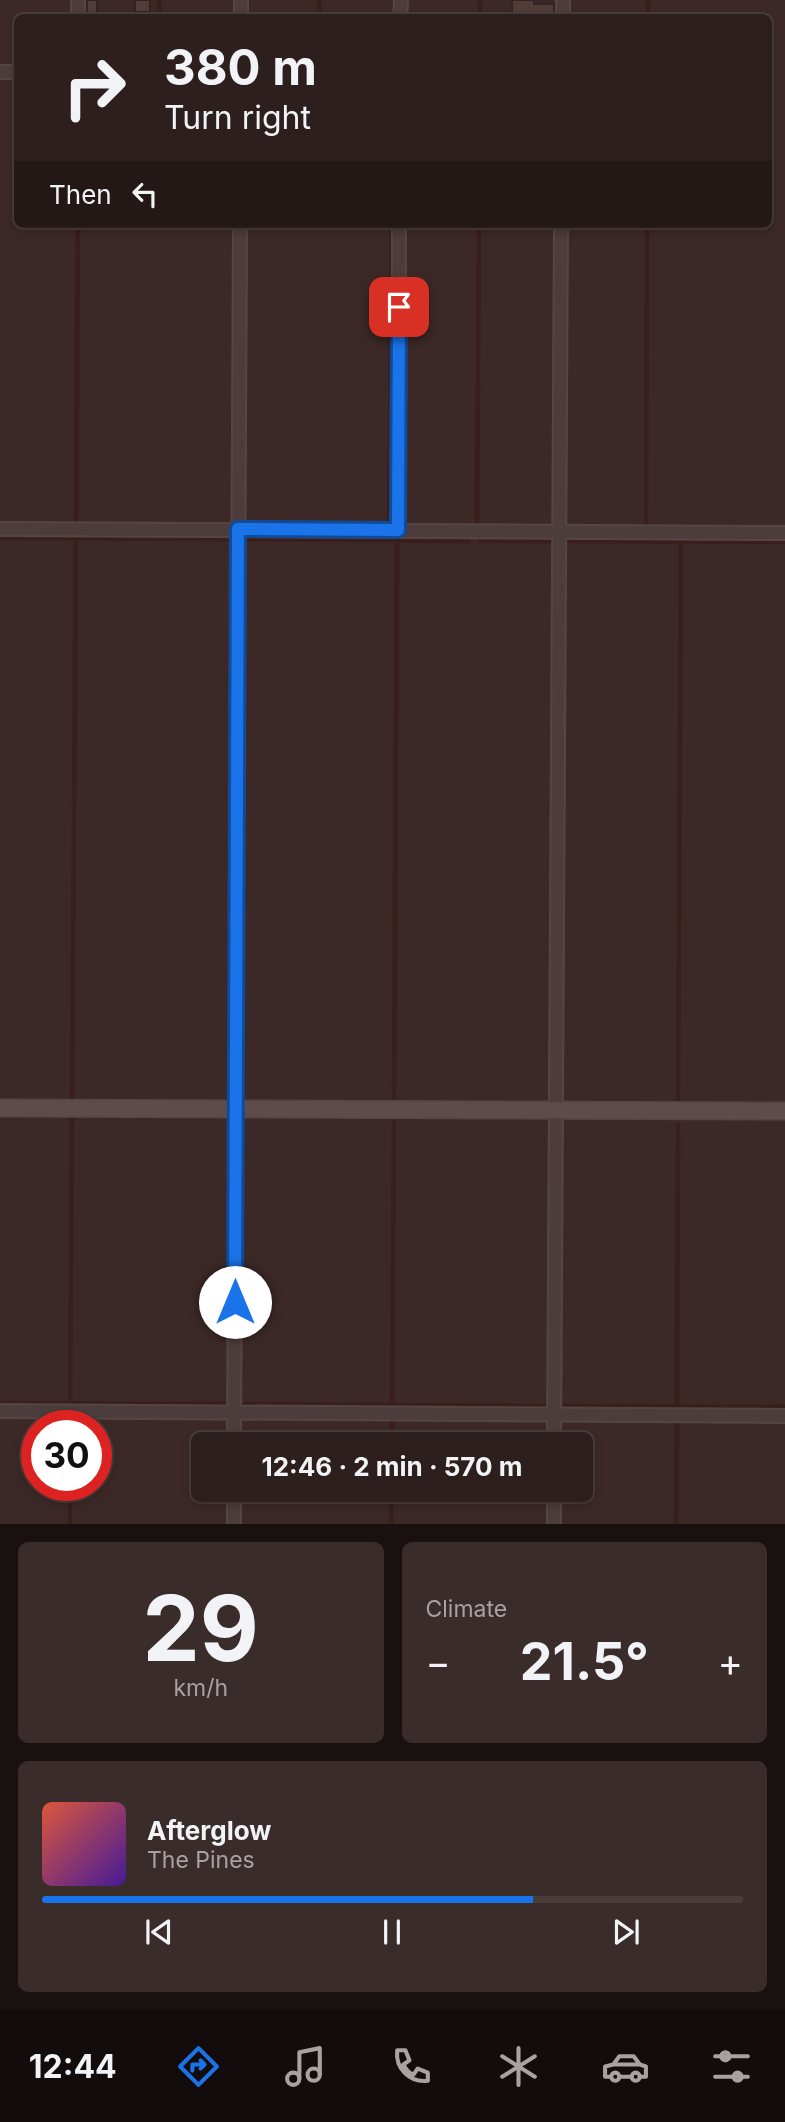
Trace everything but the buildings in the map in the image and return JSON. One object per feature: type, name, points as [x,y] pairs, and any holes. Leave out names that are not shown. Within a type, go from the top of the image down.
[{"type":"street","points":[[234,1432],[240,228]]},
{"type":"street","points":[[398,530],[399,228]]},
{"type":"street","points":[[554,1432],[561,228]]},
{"type":"street","points":[[0,529],[785,533]]},
{"type":"street","points":[[0,1108],[785,1111]]},
{"type":"street","points":[[0,1410],[785,1416]]},
{"type":"street","points":[[234,1502],[234,1524]]},
{"type":"street","points":[[554,1502],[554,1524]]},
{"type":"waterway","points":[[159,0],[159,14]]},
{"type":"waterway","points":[[319,0],[319,14]]},
{"type":"waterway","points":[[480,0],[480,14]]},
{"type":"waterway","points":[[648,0],[648,14]]},
{"type":"waterway","points":[[76,523],[78,228]]},
{"type":"waterway","points":[[389,523],[392,228]]},
{"type":"waterway","points":[[477,525],[479,228]]},
{"type":"waterway","points":[[646,527],[647,228]]},
{"type":"waterway","points":[[72,1099],[76,533]]},
{"type":"waterway","points":[[0,538],[230,539]]},
{"type":"waterway","points":[[242,539],[469,541]]},
{"type":"waterway","points":[[394,1100],[397,540]]},
{"type":"waterway","points":[[480,541],[552,541]]},
{"type":"waterway","points":[[565,541],[785,542]]},
{"type":"waterway","points":[[678,1102],[681,542]]},
{"type":"waterway","points":[[70,1408],[72,1119]]},
{"type":"waterway","points":[[392,1408],[394,1121]]},
{"type":"waterway","points":[[677,1411],[678,1125]]},
{"type":"waterway","points":[[0,1403],[228,1404]]},
{"type":"waterway","points":[[238,1404],[546,1406]]},
{"type":"waterway","points":[[561,1406],[785,1407]]},
{"type":"waterway","points":[[392,1419],[392,1432]]},
{"type":"waterway","points":[[676,1524],[677,1422]]},
{"type":"waterway","points":[[70,1501],[70,1524]]},
{"type":"waterway","points":[[391,1502],[391,1524]]},
{"type":"route","points":[[235,1302],[238,529],[398,530],[399,307]]}]
